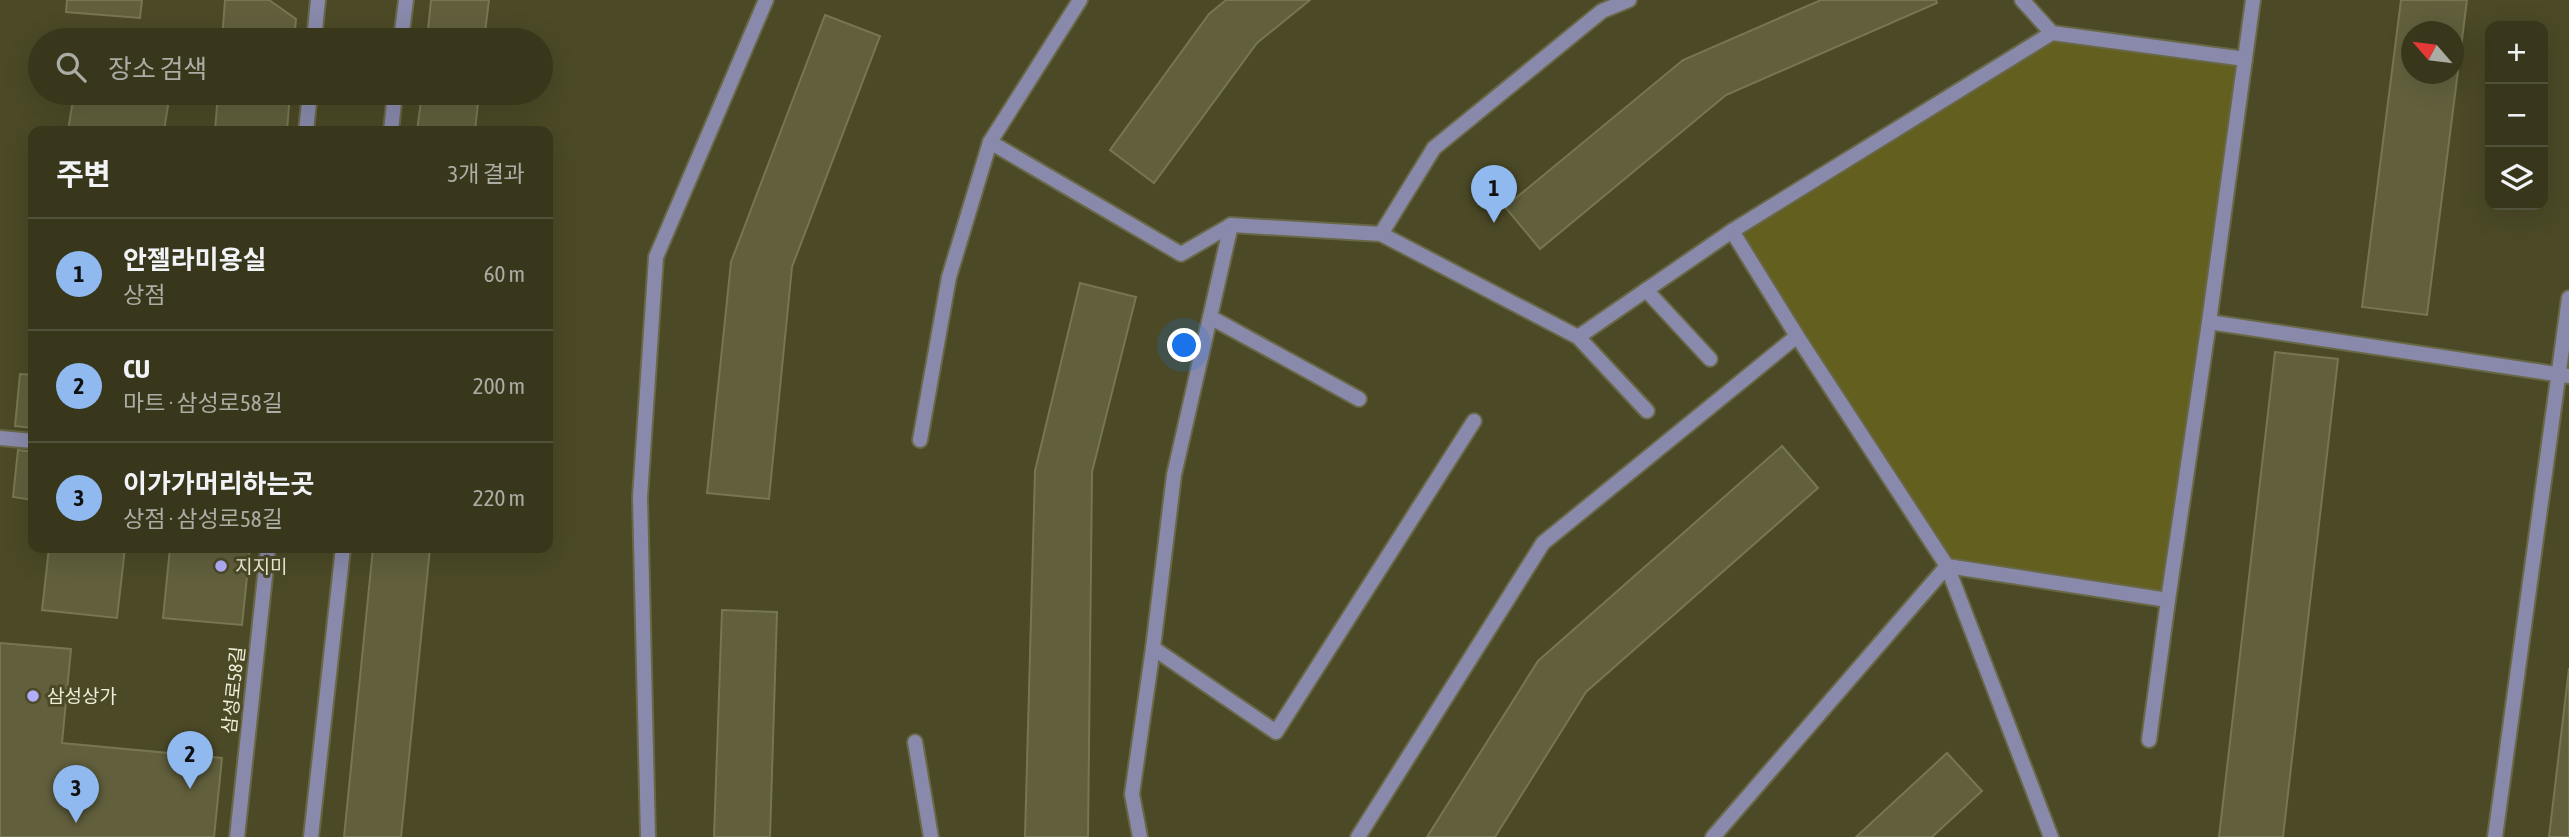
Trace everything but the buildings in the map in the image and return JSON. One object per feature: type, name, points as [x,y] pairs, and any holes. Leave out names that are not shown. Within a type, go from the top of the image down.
[{"type":"street","points":[[315,28],[318,0]]},
{"type":"street","points":[[402,28],[406,0]]},
{"type":"street","points":[[648,837],[640,497],[656,257],[766,0]]},
{"type":"street","points":[[920,440],[949,277],[990,142],[1080,0]]},
{"type":"street","points":[[1381,234],[1434,148],[1602,11],[1629,0]]},
{"type":"street","points":[[2022,0],[2052,33]]},
{"type":"street","points":[[2149,740],[2253,0]]},
{"type":"street","points":[[1578,337],[1732,231],[2052,33],[2245,60]]},
{"type":"street","points":[[307,126],[309,105]]},
{"type":"street","points":[[392,126],[394,105]]},
{"type":"street","points":[[990,142],[1181,254],[1231,225],[1381,234],[1578,337],[1647,411]]},
{"type":"street","points":[[1140,837],[1132,793],[1174,475],[1231,225]]},
{"type":"street","points":[[1732,231],[1797,337],[1947,566],[2051,837]]},
{"type":"street","points":[[1646,290],[1710,359]]},
{"type":"street","points":[[2495,837],[2564,375],[2569,298]]},
{"type":"street","points":[[1210,317],[1359,399]]},
{"type":"street","points":[[2209,322],[2564,375]]},
{"type":"street","points":[[1359,837],[1543,543],[1797,337]]},
{"type":"street","points":[[1153,648],[1276,732],[1474,421]]},
{"type":"street","points":[[0,438],[28,441]]},
{"type":"street","name":"삼성로58길","points":[[237,837],[267,553]]},
{"type":"street","points":[[310,837],[342,553]]},
{"type":"street","points":[[1947,566],[2168,600]]},
{"type":"street","points":[[1713,837],[1947,566]]},
{"type":"street","points":[[915,742],[931,837]]},
{"type":"shaded area","points":[[2052,33],[2245,59],[2168,600],[1947,566],[1732,231]]},
{"type":"place","name":"안젤라미용실","points":[[1494,223]]},
{"type":"place","name":"지지미","points":[[221,566]]},
{"type":"place","name":"삼성상가","points":[[33,696]]},
{"type":"place","name":"CU","points":[[190,789]]},
{"type":"place","name":"이가가머리하는곳","points":[[76,823]]}]
